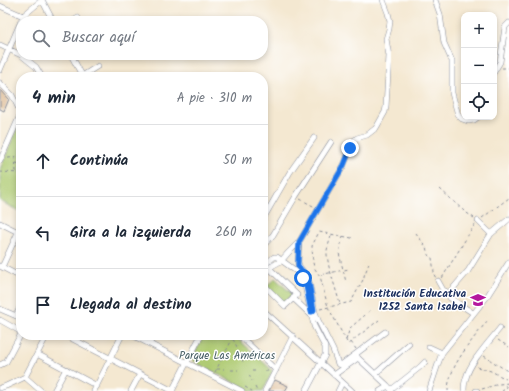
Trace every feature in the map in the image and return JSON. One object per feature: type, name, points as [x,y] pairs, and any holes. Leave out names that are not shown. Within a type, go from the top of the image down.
[{"type":"street","points":[[25,16],[42,0],[50,16]]},
{"type":"street","points":[[281,261],[299,242],[344,165],[352,142],[357,138],[367,135],[376,128],[385,112],[388,56],[386,39],[390,29],[390,21],[383,0]]},
{"type":"street","points":[[435,0],[440,14],[444,43],[452,62],[452,93],[458,115],[461,118]]},
{"type":"street","points":[[0,6],[17,16]]},
{"type":"street","points":[[497,67],[502,55],[504,26],[509,23]]},
{"type":"street","points":[[0,70],[16,33]]},
{"type":"street","points":[[0,45],[16,52]]},
{"type":"street","points":[[27,60],[36,67],[39,72]]},
{"type":"street","points":[[74,60],[80,72]]},
{"type":"street","points":[[89,72],[98,66]]},
{"type":"street","points":[[0,83],[12,95],[16,103]]},
{"type":"street","points":[[3,159],[16,126]]},
{"type":"street","points":[[268,210],[290,172],[314,138]]},
{"type":"street","points":[[268,240],[273,235],[331,142]]},
{"type":"street","points":[[449,293],[468,271],[491,234],[509,219]]},
{"type":"street","points":[[478,221],[491,234]]},
{"type":"street","points":[[0,223],[16,231]]},
{"type":"street","points":[[16,236],[1,266],[16,274]]},
{"type":"street","points":[[299,242],[298,266],[305,274],[309,282],[314,310],[338,364],[341,365],[357,355]]},
{"type":"street","points":[[268,263],[275,256],[303,278],[314,326],[325,347],[325,354],[306,391]]},
{"type":"street","points":[[429,391],[442,353],[486,298],[509,262]]},
{"type":"street","points":[[268,269],[297,295],[285,306],[268,289]]},
{"type":"street","points":[[438,281],[443,290],[449,293],[450,298],[473,313]]},
{"type":"street","points":[[293,298],[312,316]]},
{"type":"street","points":[[0,309],[16,316]]},
{"type":"street","points":[[268,314],[352,391]]},
{"type":"street","points":[[0,320],[16,329]]},
{"type":"street","points":[[464,391],[466,376],[472,365],[500,328]]},
{"type":"street","points":[[334,375],[385,332]]},
{"type":"street","points":[[265,391],[293,336]]},
{"type":"street","points":[[0,365],[6,362],[18,340]]},
{"type":"street","points":[[0,388],[24,377],[44,340]]},
{"type":"street","points":[[74,340],[172,391],[198,340]]},
{"type":"street","points":[[37,354],[66,369],[95,388],[120,340]]},
{"type":"street","points":[[141,340],[242,391]]},
{"type":"street","points":[[149,344],[151,340]]},
{"type":"street","points":[[240,340],[274,371]]},
{"type":"street","points":[[375,374],[409,344]]},
{"type":"street","points":[[430,347],[442,353]]},
{"type":"street","points":[[357,355],[390,389]]},
{"type":"street","points":[[380,391],[390,389],[426,362]]},
{"type":"street","points":[[54,391],[66,369]]},
{"type":"street","points":[[131,391],[140,374]]},
{"type":"street","points":[[24,377],[41,391]]},
{"type":"street","points":[[338,391],[342,383]]},
{"type":"path","points":[[497,67],[509,68]]},
{"type":"path","points":[[0,172],[16,173],[15,157],[3,159]]},
{"type":"path","points":[[440,189],[464,211],[478,221]]},
{"type":"path","points":[[296,196],[318,209]]},
{"type":"path","points":[[416,233],[426,247],[428,255],[432,258],[433,273],[438,281],[441,280],[478,221],[509,198]]},
{"type":"path","points":[[352,238],[319,232],[312,246],[313,263],[320,276],[328,307],[348,344],[379,320]]},
{"type":"path","points":[[332,235],[327,250],[329,267],[340,304]]},
{"type":"path","points":[[343,236],[339,253],[346,282]]},
{"type":"path","points":[[314,310],[351,302],[364,278],[370,261]]},
{"type":"path","points":[[320,276],[331,272],[349,269]]},
{"type":"path","points":[[346,340],[350,328],[371,310]]},
{"type":"path","points":[[448,391],[451,375],[458,360],[487,321]]},
{"type":"path","points":[[493,337],[509,347]]},
{"type":"path","points":[[213,376],[232,340]]},
{"type":"path","points":[[234,340],[237,347]]},
{"type":"path","points":[[351,342],[357,355]]},
{"type":"path","points":[[240,353],[243,362]]},
{"type":"path","points":[[480,353],[509,372]]},
{"type":"path","points":[[472,365],[491,371],[506,379]]},
{"type":"path","points":[[267,366],[274,371]]},
{"type":"path","points":[[217,369],[224,369]]},
{"type":"path","points":[[231,370],[238,370]]},
{"type":"path","points":[[252,371],[258,371]]},
{"type":"path","points":[[249,375],[252,381]]},
{"type":"path","points":[[476,391],[509,383]]},
{"type":"path","points":[[502,391],[507,388],[505,384]]},
{"type":"path","points":[[240,385],[252,391]]},
{"type":"path","points":[[255,387],[257,391]]},
{"type":"green space","points":[[16,131],[16,209],[0,201],[0,169]]},
{"type":"green space","points":[[275,278],[293,295],[284,303],[268,287],[268,285]]},
{"type":"green space","name":"Parque Las Américas","points":[[202,340],[239,340],[273,371],[263,391],[250,391],[193,361],[192,359]]},
{"type":"building","points":[[0,89],[9,99],[4,111],[0,109]]},
{"type":"building","points":[[275,380],[288,386],[285,391],[269,391]]},
{"type":"place","name":"Institución Educativa 1252 Santa Isabel","points":[[478,300]]},
{"type":"route","points":[[303,278],[312,312],[314,310],[309,282],[305,274],[298,266],[299,242],[344,165],[350,148]]}]
